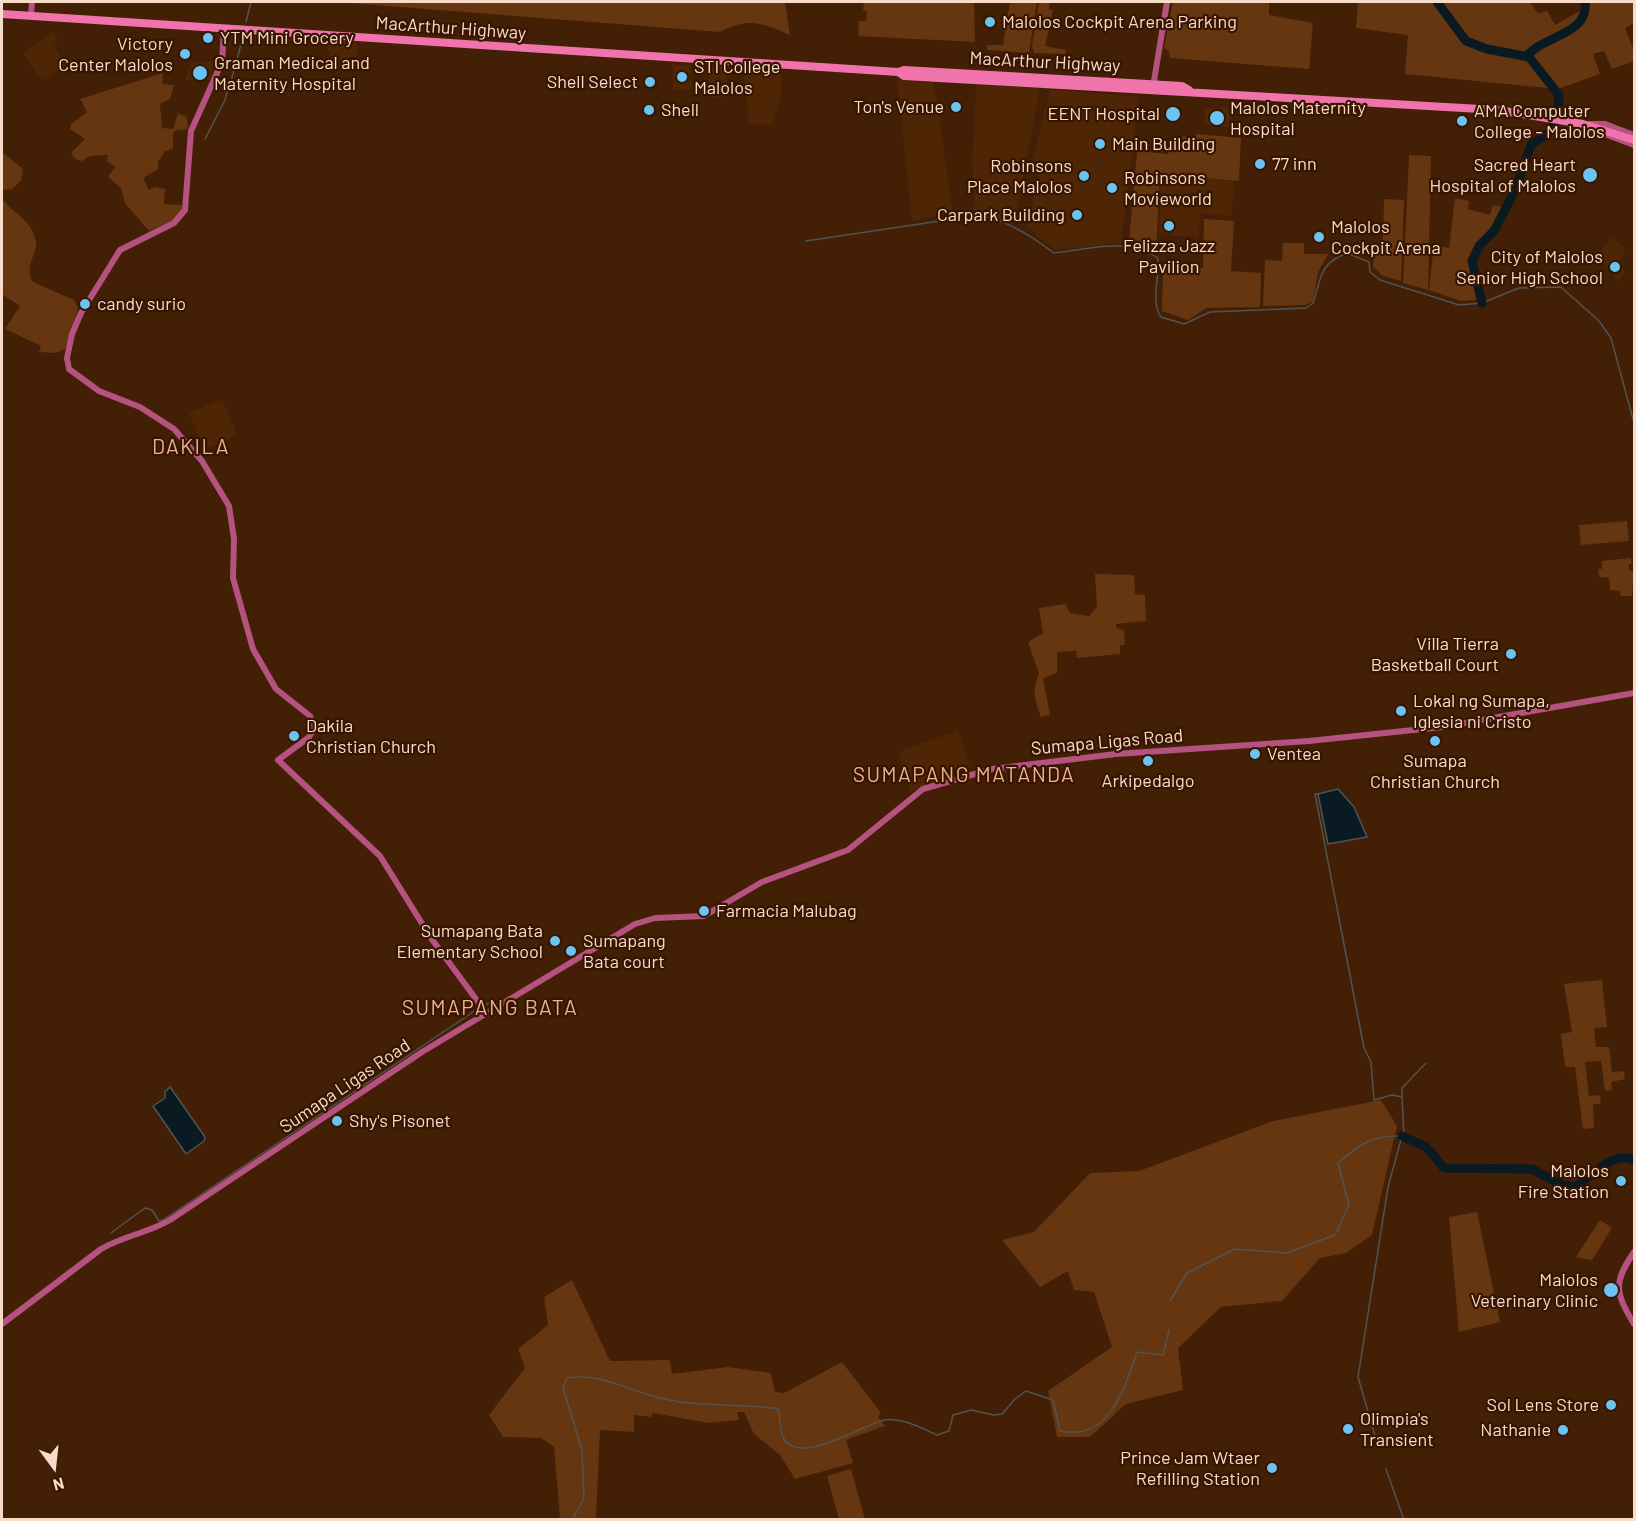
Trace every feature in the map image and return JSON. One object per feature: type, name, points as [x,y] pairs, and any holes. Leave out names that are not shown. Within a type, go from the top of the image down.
[{"type":"highway","name":"MacArthur Highway","points":[[2,14],[898,72],[904,76],[1153,88],[1182,86],[1189,90],[1498,110],[1583,124],[1635,140]]},
{"type":"main road","points":[[31,15],[32,2]]},
{"type":"main road","points":[[1153,88],[1167,2]]},
{"type":"main road","points":[[224,29],[222,62],[191,131],[185,210],[174,223],[120,250],[81,314],[72,334],[67,358],[69,369],[90,385],[140,407],[174,429],[202,461],[229,506],[234,539],[233,578],[253,650],[276,689],[310,716],[315,728],[308,738],[278,760],[380,856],[431,938],[487,1014]]},
{"type":"main road","name":"MacArthur Highway","points":[[1583,124],[1605,124],[1635,135]]},
{"type":"main road","name":"MacArthur Highway","points":[[1583,124],[1601,135],[1635,146]]},
{"type":"main road","name":"Sumapa Ligas Road","points":[[2,1324],[115,1240],[151,1230],[170,1220],[408,1061],[636,924],[655,918],[704,916],[762,882],[848,850],[923,789],[992,769],[1049,760],[1309,741],[1460,724],[1635,693]]},
{"type":"main road","points":[[1635,1252],[1620,1272],[1618,1284],[1621,1301],[1635,1324]]},
{"type":"shaded area","points":[[336,2],[785,2],[790,35],[755,23],[739,24],[720,32]]},
{"type":"shaded area","points":[[864,2],[974,2],[975,42],[858,36],[859,21],[866,21],[867,11],[863,10]]},
{"type":"shaded area","points":[[1010,2],[1037,2],[1029,53],[987,50],[987,45],[1003,45]]},
{"type":"shaded area","points":[[1039,2],[1050,2],[1049,9],[1053,10],[1045,46],[1066,50],[1065,54],[1034,53],[1032,46]]},
{"type":"shaded area","points":[[1173,2],[1269,2],[1269,15],[1313,23],[1309,69],[1170,58],[1169,51],[1164,48]]},
{"type":"shaded area","points":[[1358,2],[1530,2],[1538,14],[1547,11],[1555,25],[1582,10],[1582,2],[1634,2],[1634,23],[1625,28],[1634,50],[1634,61],[1612,69],[1604,51],[1593,54],[1600,74],[1558,89],[1405,74],[1408,35],[1356,28]]},
{"type":"shaded area","points":[[52,32],[59,40],[54,45],[66,66],[42,81],[23,53]]},
{"type":"shaded area","points":[[326,41],[357,41],[357,56],[331,61]]},
{"type":"shaded area","name":"Graman Medical and Maternity Hospital","points":[[216,61],[217,65],[212,66],[212,80],[185,80],[190,63]]},
{"type":"shaded area","name":"STI College Malolos","points":[[672,64],[689,65],[692,89],[674,90]]},
{"type":"shaded area","points":[[707,66],[726,67],[728,96],[711,99]]},
{"type":"shaded area","points":[[743,69],[781,72],[781,99],[772,125],[749,124]]},
{"type":"shaded area","points":[[163,73],[162,84],[174,85],[170,99],[160,104],[162,128],[173,129],[178,113],[187,117],[188,129],[176,130],[173,134],[173,149],[165,151],[158,162],[158,169],[143,178],[149,190],[154,187],[165,189],[164,204],[181,205],[184,208],[176,219],[149,231],[125,203],[121,188],[108,177],[115,167],[107,161],[108,155],[90,156],[82,161],[75,159],[71,153],[85,139],[70,129],[71,124],[87,112],[80,99]]},
{"type":"shaded area","points":[[897,80],[934,83],[953,213],[912,221]]},
{"type":"shaded area","points":[[976,85],[1040,88],[1014,225],[973,210],[975,202],[972,164]]},
{"type":"shaded area","name":"Robinsons Place Malolos","points":[[1050,89],[1139,97],[1121,243],[1055,250],[1027,227],[1041,165],[1032,162]]},
{"type":"shaded area","name":"Malolos Maternity Hospital","points":[[1209,107],[1221,110],[1222,107],[1230,111],[1229,127],[1204,125],[1205,109]]},
{"type":"shaded area","points":[[1196,134],[1241,138],[1239,181],[1160,174],[1156,253],[1129,242],[1137,151],[1168,154],[1170,147],[1173,147],[1175,136],[1195,137]]},
{"type":"shaded area","points":[[2,152],[23,169],[21,181],[12,189],[2,190]]},
{"type":"shaded area","points":[[1409,155],[1431,156],[1428,290],[1403,283]]},
{"type":"shaded area","points":[[1161,175],[1234,181],[1232,216],[1200,213],[1199,237],[1159,235]]},
{"type":"shaded area","points":[[2,198],[26,222],[34,234],[36,247],[30,265],[30,276],[33,282],[74,300],[78,308],[67,348],[56,353],[39,352],[41,346],[5,329],[20,306],[2,294]]},
{"type":"shaded area","points":[[1455,198],[1469,201],[1468,209],[1490,215],[1493,205],[1502,207],[1492,229],[1477,245],[1470,261],[1477,283],[1478,300],[1461,301],[1429,290],[1434,245],[1449,248]]},
{"type":"shaded area","points":[[1384,199],[1404,200],[1401,281],[1383,276],[1373,267],[1374,255],[1383,237]]},
{"type":"shaded area","points":[[1204,219],[1234,221],[1231,271],[1261,273],[1260,307],[1206,308],[1188,320],[1162,311],[1163,267],[1203,268]]},
{"type":"shaded area","name":"City of Malolos Senior High School","points":[[1610,237],[1626,249],[1620,259],[1625,275],[1618,282],[1598,255]]},
{"type":"shaded area","points":[[1283,243],[1304,243],[1304,254],[1328,254],[1318,272],[1313,301],[1306,305],[1263,306],[1265,260],[1282,261]]},
{"type":"shaded area","points":[[222,399],[238,435],[204,450],[189,413]]},
{"type":"shaded area","points":[[1627,521],[1629,541],[1581,545],[1579,525]]},
{"type":"shaded area","points":[[1631,558],[1632,564],[1629,564],[1629,571],[1634,571],[1632,596],[1621,596],[1620,591],[1610,590],[1609,578],[1599,577],[1598,569],[1602,569],[1602,561]]},
{"type":"shaded area","points":[[1095,574],[1134,575],[1135,594],[1145,595],[1146,621],[1116,624],[1117,628],[1124,630],[1125,645],[1120,645],[1120,654],[1077,658],[1076,651],[1057,652],[1057,673],[1043,678],[1050,715],[1041,717],[1035,696],[1035,685],[1039,674],[1028,642],[1043,633],[1039,608],[1066,604],[1070,613],[1089,616],[1097,607]]},
{"type":"shaded area","points":[[958,730],[970,764],[957,767],[959,776],[910,792],[898,752]]},
{"type":"shaded area","points":[[1602,980],[1607,1027],[1594,1028],[1596,1047],[1609,1047],[1612,1072],[1624,1071],[1625,1079],[1611,1082],[1612,1090],[1605,1091],[1601,1061],[1585,1062],[1589,1096],[1600,1095],[1601,1103],[1593,1105],[1594,1128],[1583,1129],[1575,1067],[1565,1067],[1561,1034],[1572,1032],[1564,984]]},
{"type":"shaded area","points":[[1381,1100],[1397,1126],[1372,1235],[1346,1253],[1320,1258],[1282,1301],[1221,1307],[1178,1348],[1183,1390],[1126,1404],[1090,1437],[1057,1437],[1048,1391],[1112,1347],[1094,1292],[1074,1290],[1068,1271],[1040,1287],[1002,1240],[1034,1232],[1090,1173],[1139,1171],[1273,1121]]},
{"type":"shaded area","points":[[1477,1212],[1500,1322],[1459,1332],[1449,1217]]},
{"type":"shaded area","points":[[1600,1220],[1612,1228],[1592,1260],[1576,1257]]},
{"type":"shaded area","points":[[572,1280],[610,1361],[670,1360],[672,1374],[728,1367],[771,1373],[775,1392],[784,1393],[842,1362],[881,1413],[878,1417],[885,1426],[846,1440],[853,1463],[795,1479],[780,1455],[754,1434],[744,1412],[737,1412],[739,1420],[709,1423],[653,1413],[651,1417],[634,1415],[634,1432],[600,1430],[596,1519],[560,1519],[554,1447],[541,1438],[503,1437],[489,1415],[525,1368],[518,1349],[548,1325],[544,1297]]},
{"type":"shaded area","points":[[851,1469],[865,1519],[839,1519],[827,1476]]},
{"type":"water","points":[[1338,789],[1354,807],[1367,837],[1328,844],[1318,794]]},
{"type":"water","points":[[170,1087],[205,1137],[204,1141],[186,1154],[153,1106],[165,1098],[165,1092]]},
{"type":"waterway","points":[[246,22],[251,2]]},
{"type":"waterway","points":[[1437,2],[1466,41],[1487,49],[1529,57],[1559,95],[1558,111]]},
{"type":"waterway","points":[[1527,56],[1544,43],[1573,28],[1584,13],[1585,2]]},
{"type":"waterway","points":[[231,81],[243,37]]},
{"type":"waterway","points":[[205,139],[225,100],[229,84]]},
{"type":"waterway","points":[[1482,303],[1472,261],[1479,246],[1494,231],[1516,188],[1531,145],[1547,134],[1553,125]]},
{"type":"waterway","points":[[969,213],[992,218],[1014,227],[1054,253],[1094,247],[1121,246],[1134,248],[1158,258],[1156,296],[1158,311],[1161,317],[1184,324],[1210,312],[1306,308],[1313,303],[1320,278],[1326,267],[1347,253],[1369,262],[1370,272],[1380,280],[1459,305],[1482,303],[1519,288],[1561,287],[1599,321],[1611,338],[1634,423]]},
{"type":"waterway","points":[[806,241],[940,221],[955,214]]},
{"type":"waterway","points":[[1318,794],[1315,794],[1364,1048],[1371,1062],[1374,1100],[1392,1095],[1402,1097],[1404,1136]]},
{"type":"waterway","points":[[483,1006],[492,1002]]},
{"type":"waterway","points":[[111,1233],[145,1208],[152,1210],[159,1221],[163,1220],[479,1008]]},
{"type":"waterway","points":[[1402,1096],[1402,1088],[1426,1063]]},
{"type":"waterway","points":[[1170,1301],[1187,1273],[1235,1249],[1287,1253],[1335,1235],[1349,1205],[1338,1163],[1374,1139],[1402,1136],[1388,1187],[1358,1377],[1378,1446]]},
{"type":"waterway","points":[[1402,1136],[1426,1147],[1444,1168],[1532,1169],[1562,1185],[1576,1187],[1611,1161],[1619,1158],[1634,1160]]},
{"type":"waterway","points":[[572,1520],[584,1498],[582,1450],[563,1388],[567,1378],[602,1380],[657,1397],[687,1403],[778,1409],[783,1437],[790,1445],[802,1448],[815,1447],[874,1423],[891,1419],[918,1426],[937,1435],[949,1431],[953,1415],[971,1410],[994,1415],[1002,1414],[1015,1399],[1026,1391],[1053,1400],[1060,1431],[1077,1432],[1091,1428],[1103,1420],[1112,1409],[1127,1381],[1137,1352],[1163,1355],[1169,1330]]},
{"type":"waterway","points":[[1386,1469],[1404,1520]]},
{"type":"place","name":"Malolos Cockpit Arena Parking","points":[[990,22]]},
{"type":"place","name":"YTM Mini Grocery","points":[[208,38]]},
{"type":"place","name":"Victory Center Malolos","points":[[185,54]]},
{"type":"place","name":"Graman Medical and Maternity Hospital","points":[[200,73]]},
{"type":"place","name":"STI College Malolos","points":[[682,77]]},
{"type":"place","name":"Shell Select","points":[[650,82]]},
{"type":"place","name":"Ton's Venue","points":[[956,107]]},
{"type":"place","name":"Shell","points":[[649,110]]},
{"type":"place","name":"EENT Hospital","points":[[1173,114]]},
{"type":"place","name":"Malolos Maternity Hospital","points":[[1217,118]]},
{"type":"place","name":"AMA Computer College - Malolos","points":[[1462,121]]},
{"type":"place","name":"Main Building","points":[[1100,144]]},
{"type":"place","name":"77 inn","points":[[1260,164]]},
{"type":"place","name":"Sacred Heart Hospital of Malolos","points":[[1590,175]]},
{"type":"place","name":"Robinsons Place Malolos","points":[[1084,176]]},
{"type":"place","name":"Robinsons Movieworld","points":[[1112,188]]},
{"type":"place","name":"Carpark Building","points":[[1077,215]]},
{"type":"place","name":"Felizza Jazz Pavilion","points":[[1169,226]]},
{"type":"place","name":"Malolos Cockpit Arena","points":[[1319,237]]},
{"type":"place","name":"City of Malolos Senior High School","points":[[1615,267]]},
{"type":"place","name":"candy surio","points":[[85,304]]},
{"type":"place","name":"Villa Tierra Basketball Court","points":[[1511,654]]},
{"type":"place","name":"Lokal ng Sumapa, Iglesia ni Cristo","points":[[1401,711]]},
{"type":"place","name":"Dakila Christian Church","points":[[294,736]]},
{"type":"place","name":"Sumapa Christian Church","points":[[1435,741]]},
{"type":"place","name":"Ventea","points":[[1255,754]]},
{"type":"place","name":"Arkipedalgo","points":[[1148,761]]},
{"type":"place","name":"Farmacia Malubag","points":[[704,911]]},
{"type":"place","name":"Sumapang Bata Elementary School","points":[[555,941]]},
{"type":"place","name":"Sumapang Bata court","points":[[571,951]]},
{"type":"place","name":"Shy's Pisonet","points":[[337,1121]]},
{"type":"place","name":"Malolos Fire Station","points":[[1621,1181]]},
{"type":"place","name":"Malolos Veterinary Clinic","points":[[1611,1290]]},
{"type":"place","name":"Sol Lens Store","points":[[1611,1405]]},
{"type":"place","name":"Olimpia's Transient","points":[[1348,1429]]},
{"type":"place","name":"Nathanie","points":[[1563,1430]]},
{"type":"place","name":"Prince Jam Wtaer Refilling Station","points":[[1272,1468]]},
{"type":"district","name":"DAKILA","points":[[191,447]]},
{"type":"district","name":"SUMAPANG MATANDA","points":[[964,775]]},
{"type":"district","name":"SUMAPANG BATA","points":[[490,1008]]}]
